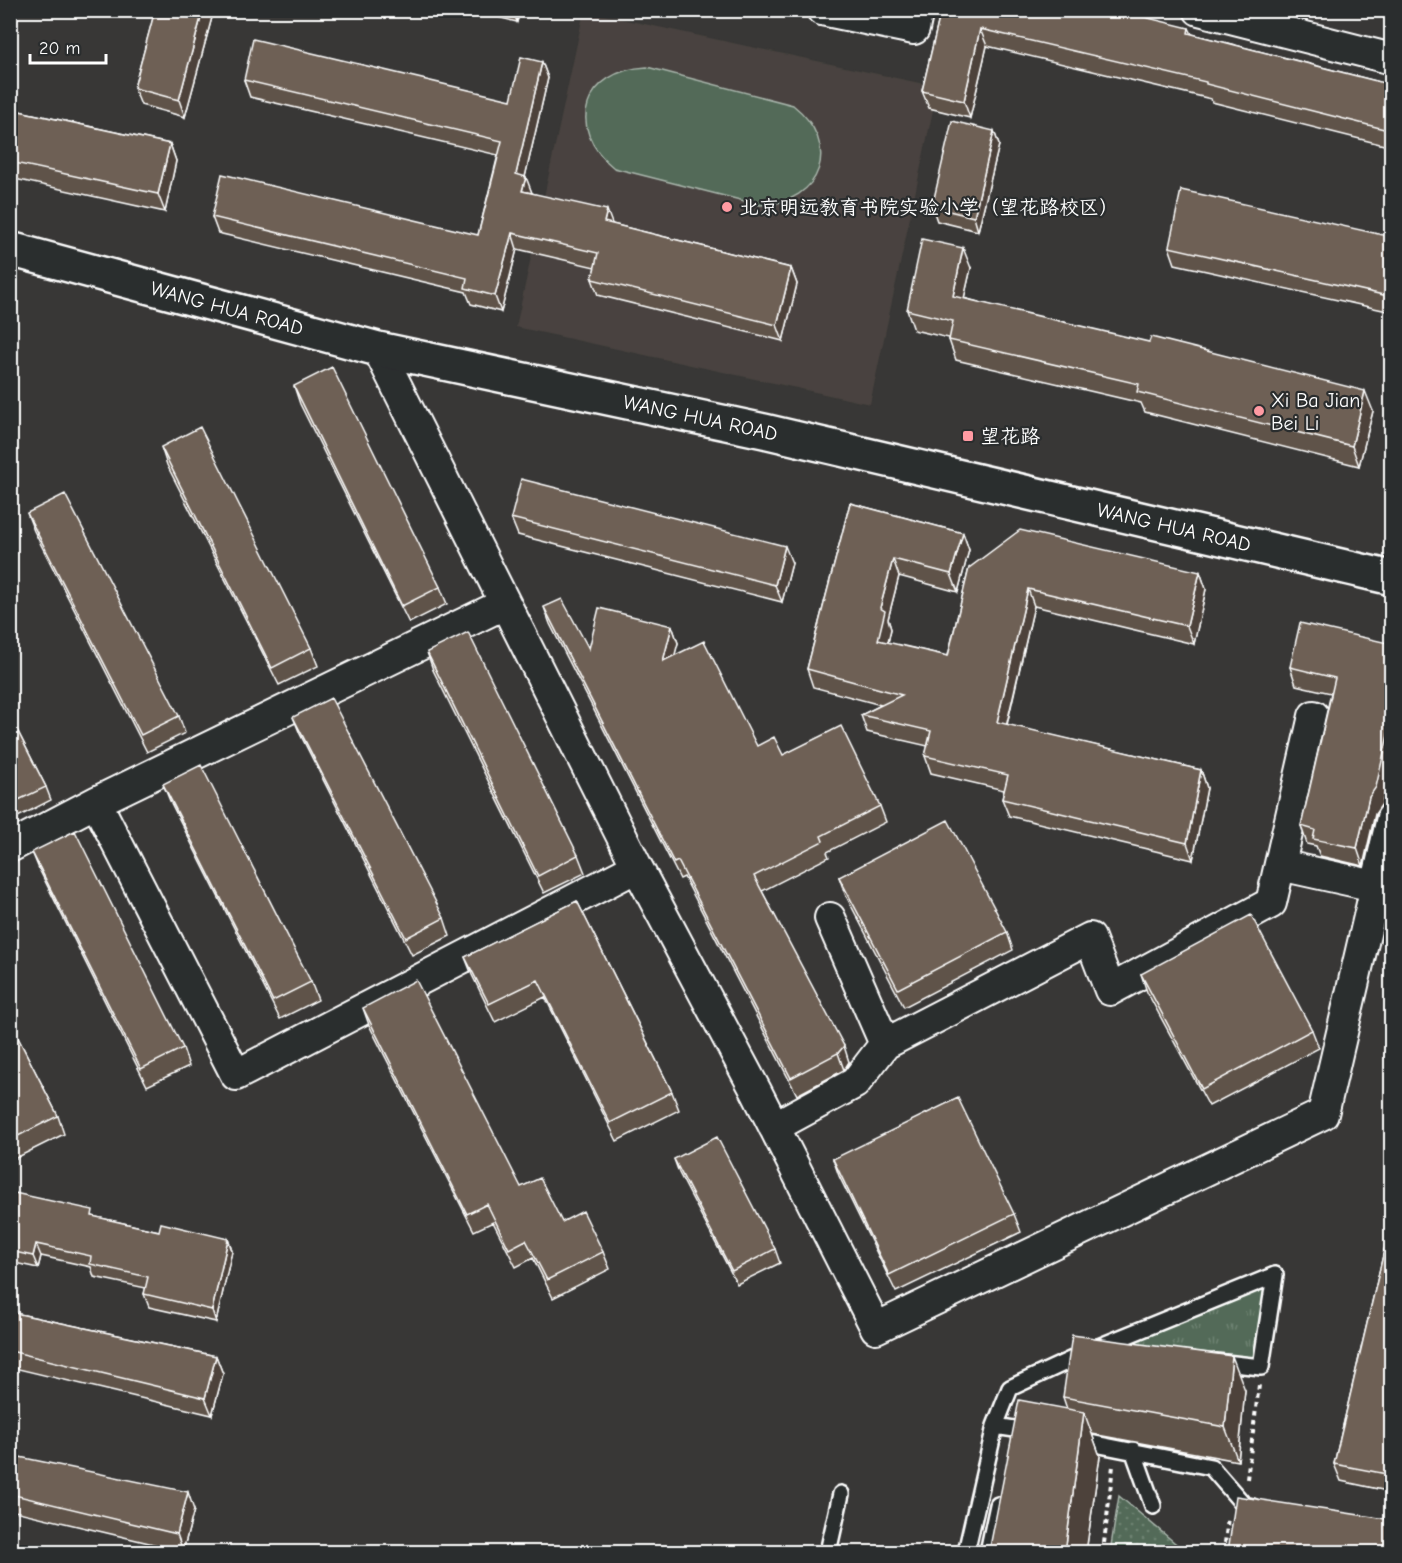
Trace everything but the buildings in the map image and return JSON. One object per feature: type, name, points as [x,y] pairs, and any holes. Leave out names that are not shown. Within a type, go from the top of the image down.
[{"type":"street","points":[[822,10],[914,29],[918,10]]},
{"type":"street","points":[[1199,10],[1392,59]]},
{"type":"street","name":"WANG HUA ROAD","points":[[10,249],[378,349],[764,431],[1392,578]]},
{"type":"street","points":[[378,349],[637,867],[774,1127],[876,1328],[1323,1114],[1392,818]]},
{"type":"street","points":[[10,847],[96,802],[504,604]]},
{"type":"street","points":[[774,1127],[855,1083],[885,1044],[1090,938],[1110,990],[1271,903],[1314,716]]},
{"type":"street","points":[[96,802],[236,1075],[637,867]]},
{"type":"street","points":[[1280,865],[1375,886]]},
{"type":"street","points":[[830,918],[885,1044]]},
{"type":"lane","points":[[966,1552],[996,1426],[1010,1388],[1096,1348],[1275,1275],[1261,1367],[1202,1360]]},
{"type":"lane","points":[[1096,1348],[1132,1352]]},
{"type":"lane","points":[[996,1426],[1013,1435],[1057,1437],[1210,1467],[1244,1505],[1266,1509]]},
{"type":"lane","points":[[1132,1450],[1153,1506]]},
{"type":"lane","points":[[988,1552],[1002,1485]]},
{"type":"lane","points":[[828,1552],[841,1494]]},
{"type":"path","points":[[1244,1505],[1261,1367]]},
{"type":"path","points":[[1103,1552],[1116,1447]]},
{"type":"path","points":[[1224,1552],[1232,1492]]},
{"type":"shaded area","name":"北京明远教育书院实验小学（望花路校区）","points":[[584,11],[938,87],[870,404],[516,327]]},
{"type":"green space","points":[[647,67],[793,105],[808,120],[817,137],[821,153],[818,169],[811,183],[799,194],[782,202],[760,205],[614,168],[598,152],[589,136],[586,119],[588,104],[596,90],[608,78],[625,71]]},
{"type":"green space","points":[[1266,1287],[1256,1358],[1125,1344]]},
{"type":"green space","points":[[1119,1496],[1181,1548],[1180,1552],[1110,1552]]},
{"type":"place","name":"北京明远教育书院实验小学（望花路校区）","points":[[727,207]]},
{"type":"place","name":"Xi Ba Jian Bei Li","points":[[1259,411]]},
{"type":"place","name":"望花路","points":[[968,436]]}]
